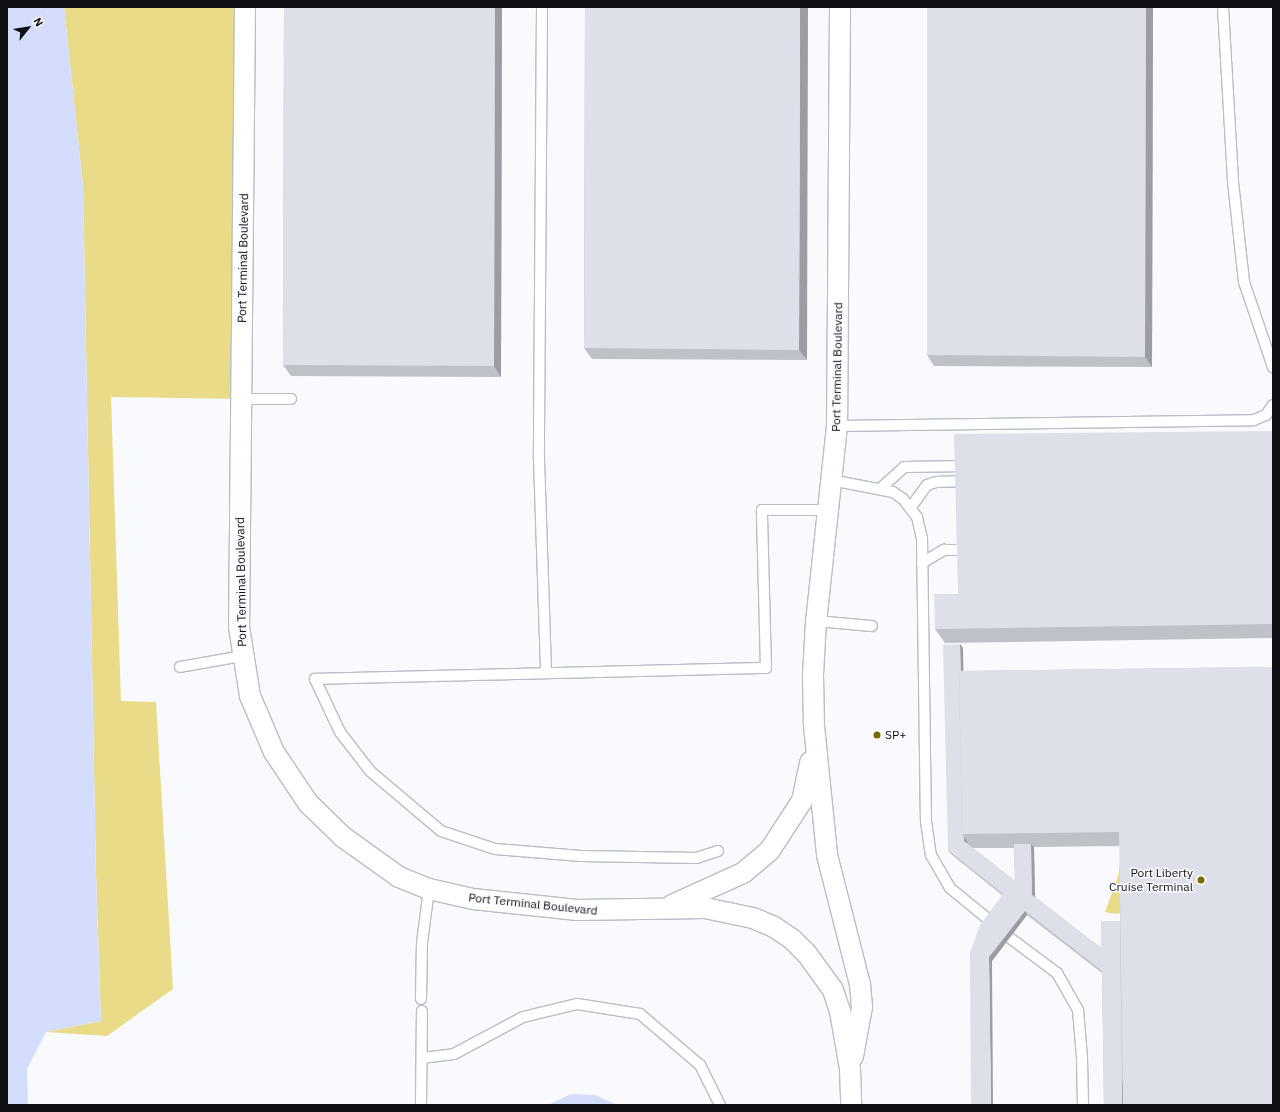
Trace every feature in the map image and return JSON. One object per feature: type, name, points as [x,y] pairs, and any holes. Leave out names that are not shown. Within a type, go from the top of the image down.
[{"type":"street","name":"Port Terminal Boulevard","points":[[245,7],[239,567],[242,656],[250,696],[265,734],[291,780],[308,803],[364,853],[399,877],[429,889],[474,899],[577,910],[705,908],[753,918],[792,939],[812,960],[833,990],[840,1011],[850,1069],[851,1105]]},
{"type":"street","name":"Port Terminal Boulevard","points":[[840,7],[837,426],[816,621],[813,675],[814,726],[827,855],[860,984],[862,1007],[850,1069]]},
{"type":"street","name":"Port Terminal Boulevard","points":[[663,909],[737,876],[757,864],[770,850],[802,801],[807,785],[814,726]]},
{"type":"lane","points":[[542,7],[539,459],[546,673]]},
{"type":"lane","points":[[1223,7],[1233,182],[1244,282],[1273,368]]},
{"type":"lane","points":[[241,399],[291,399]]},
{"type":"lane","points":[[837,426],[1250,421],[1260,419],[1272,407]]},
{"type":"lane","points":[[881,488],[904,467],[965,466]]},
{"type":"lane","points":[[831,480],[881,488],[893,492],[911,507],[921,528],[926,821],[931,855],[950,888],[989,920]]},
{"type":"lane","points":[[911,507],[927,485],[936,482],[965,481]]},
{"type":"lane","points":[[718,851],[696,858],[550,854],[495,849],[441,831],[370,771],[340,732],[315,679],[766,668],[762,510],[828,510]]},
{"type":"lane","points":[[922,564],[944,550],[966,550]]},
{"type":"lane","points":[[816,621],[872,626]]},
{"type":"lane","points":[[180,667],[242,656]]},
{"type":"lane","points":[[421,999],[422,942],[429,889]]},
{"type":"lane","points":[[1010,938],[1057,973],[1078,1010],[1083,1105]]},
{"type":"lane","points":[[422,1058],[454,1054],[523,1017],[577,1004],[640,1014],[700,1065],[720,1105]]},
{"type":"lane","points":[[422,1011],[422,1105]]},
{"type":"shaded area","points":[[64,7],[245,7],[241,399],[111,397],[121,701],[156,702],[173,989],[107,1036],[46,1032],[101,1021],[96,874],[83,186]]},
{"type":"shaded area","points":[[1121,856],[1130,912],[1115,914],[1105,912],[1118,876]]},
{"type":"water","points":[[7,7],[64,7],[83,186],[96,874],[101,1021],[46,1032],[27,1069],[28,1105],[7,1105]]},
{"type":"water","points":[[571,1094],[595,1095],[617,1105],[548,1105]]},
{"type":"building","points":[[284,7],[495,7],[494,366],[283,365]]},
{"type":"building","points":[[585,7],[800,7],[799,350],[584,348]]},
{"type":"building","points":[[927,7],[1146,7],[1145,357],[927,355]]},
{"type":"building","points":[[1273,431],[1273,624],[935,629],[934,594],[958,594],[954,434]]},
{"type":"building","points":[[960,644],[961,671],[959,671],[962,834],[964,841],[1015,881],[1014,844],[1031,844],[1032,895],[1101,948],[1101,921],[1120,921],[1122,1105],[1104,1105],[1102,971],[1025,911],[989,957],[991,1105],[971,1105],[970,953],[980,925],[1003,894],[948,850],[943,645]]},
{"type":"building","name":"Port Liberty Cruise Terminal","points":[[1273,667],[1273,1105],[1123,1105],[1119,832],[962,834],[959,671]]},
{"type":"place","name":"SP+","points":[[877,735]]},
{"type":"place","name":"Port Liberty Cruise Terminal","points":[[1201,880]]}]
